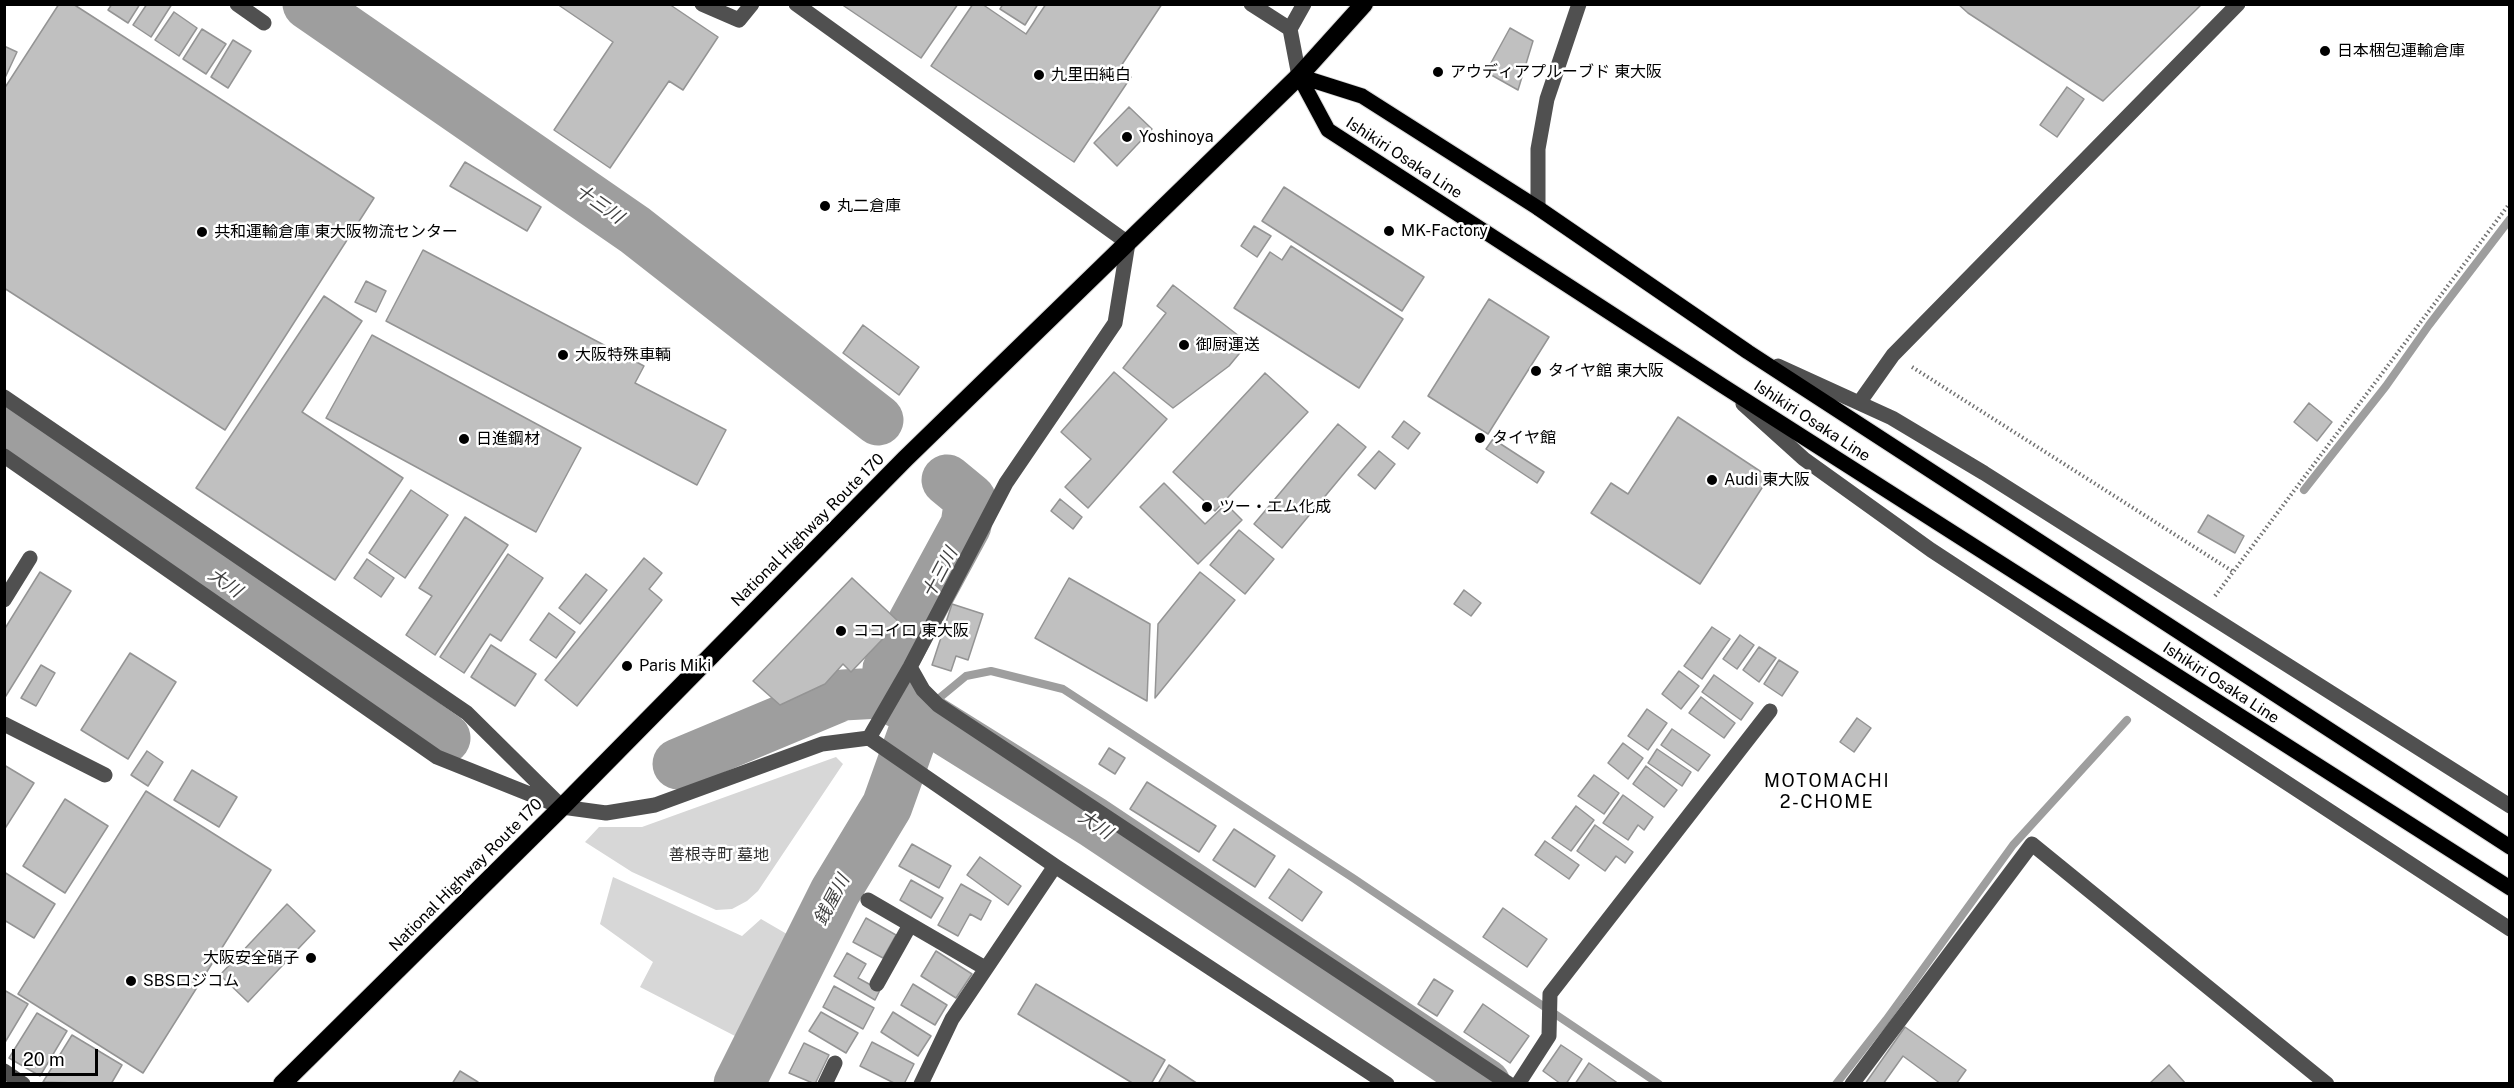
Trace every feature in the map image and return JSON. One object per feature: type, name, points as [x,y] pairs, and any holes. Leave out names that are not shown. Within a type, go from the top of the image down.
[{"type":"highway","name":"National Highway Route 170","points":[[282,1083],[562,807],[905,459],[1299,76],[1364,4]]},
{"type":"main road","name":"Ishikiri Osaka Line","points":[[1299,76],[1362,96],[1538,208],[1748,352],[2510,847]]},
{"type":"main road","name":"Ishikiri Osaka Line","points":[[1299,76],[1328,130],[1723,386],[2510,888]]},
{"type":"street","points":[[237,4],[264,23]]},
{"type":"street","points":[[702,4],[739,20],[752,4]]},
{"type":"street","points":[[796,4],[1128,243],[1115,322],[1006,483],[874,737]]},
{"type":"street","points":[[1251,4],[1290,29]]},
{"type":"street","points":[[1299,76],[1290,29],[1305,4]]},
{"type":"street","points":[[1538,208],[1538,149],[1546,99],[1579,4]]},
{"type":"street","points":[[1859,403],[1893,355],[2238,4]]},
{"type":"street","points":[[1748,352],[1893,418],[1984,473],[2510,806]]},
{"type":"street","points":[[1723,386],[1804,459],[1931,550],[2510,928]]},
{"type":"street","points":[[4,397],[467,713],[562,807]]},
{"type":"street","points":[[4,456],[437,757],[562,807],[606,813],[655,805],[822,744],[874,737],[913,768],[1055,866],[1387,1083]]},
{"type":"street","points":[[4,600],[30,558]]},
{"type":"street","points":[[907,673],[938,705],[1509,1083]]},
{"type":"street","points":[[1518,1083],[1549,1036],[1550,994],[1770,711]]},
{"type":"street","points":[[4,724],[105,775]]},
{"type":"street","points":[[1852,1083],[2032,844],[2327,1083]]},
{"type":"street","points":[[921,1083],[952,1019],[1055,866]]},
{"type":"street","points":[[868,900],[985,968]]},
{"type":"street","points":[[877,984],[910,925]]},
{"type":"street","points":[[825,1083],[835,1063]]},
{"type":"street","points":[[4,1071],[23,1083]]},
{"type":"path","points":[[2203,613],[2232,571],[2510,203]]},
{"type":"path","points":[[1893,355],[2232,571]]},
{"type":"green space","name":"善根寺町 墓地","points":[[836,757],[843,764],[758,891],[747,901],[732,909],[716,910],[632,872],[585,842],[599,827],[642,827]]},
{"type":"green space","points":[[613,877],[742,936],[761,919],[792,937],[735,1036],[640,987],[653,962],[600,924]]},
{"type":"building","points":[[59,4],[73,4],[374,198],[225,430],[4,288],[4,89]]},
{"type":"building","points":[[112,4],[140,4],[128,23],[108,10]]},
{"type":"building","points":[[147,4],[172,4],[151,37],[133,25]]},
{"type":"building","points":[[557,4],[669,4],[718,37],[683,90],[669,81],[610,168],[554,130],[613,42]]},
{"type":"building","points":[[841,4],[958,4],[921,58]]},
{"type":"building","points":[[973,4],[982,4],[1026,34],[1046,4],[1162,4],[1119,69],[1131,77],[1074,162],[931,66]]},
{"type":"building","points":[[1003,4],[1038,4],[1025,25],[1000,9]]},
{"type":"building","points":[[1958,4],[2202,4],[2103,101],[1968,13]]},
{"type":"building","points":[[174,12],[197,28],[179,56],[155,40]]},
{"type":"building","points":[[1510,28],[1533,41],[1518,90],[1486,72]]},
{"type":"building","points":[[202,29],[226,44],[206,74],[183,59]]},
{"type":"building","points":[[233,40],[251,51],[228,88],[211,77]]},
{"type":"building","points":[[4,46],[17,52],[4,80]]},
{"type":"building","points":[[2067,87],[2084,99],[2057,137],[2040,125]]},
{"type":"building","points":[[1129,107],[1152,129],[1117,166],[1094,143]]},
{"type":"building","points":[[465,162],[541,207],[527,231],[450,186]]},
{"type":"building","points":[[1284,187],[1424,277],[1402,311],[1262,221]]},
{"type":"building","points":[[1254,226],[1271,236],[1257,257],[1241,246]]},
{"type":"building","points":[[1291,246],[1403,319],[1359,388],[1234,308],[1270,252],[1282,260]]},
{"type":"building","points":[[423,250],[644,366],[635,383],[726,430],[697,485],[386,321]]},
{"type":"building","points":[[366,281],[386,291],[376,312],[355,302]]},
{"type":"building","points":[[1173,285],[1248,343],[1229,366],[1173,408],[1123,368],[1166,313],[1157,306]]},
{"type":"building","points":[[324,296],[362,321],[302,412],[403,478],[335,580],[196,488]]},
{"type":"building","points":[[1489,299],[1549,337],[1488,434],[1428,396]]},
{"type":"building","points":[[863,325],[919,367],[899,395],[843,353]]},
{"type":"building","points":[[372,335],[581,448],[536,532],[326,418]]},
{"type":"building","points":[[1114,372],[1167,419],[1088,508],[1065,487],[1091,459],[1061,432]]},
{"type":"building","points":[[1265,373],[1308,412],[1215,511],[1173,472]]},
{"type":"building","points":[[2309,403],[2332,422],[2317,441],[2294,422]]},
{"type":"building","points":[[1678,417],[1769,477],[1700,584],[1591,513],[1611,483],[1628,494]]},
{"type":"building","points":[[1404,421],[1420,433],[1408,449],[1392,437]]},
{"type":"building","points":[[1338,424],[1366,447],[1282,548],[1254,524]]},
{"type":"building","points":[[1493,439],[1544,472],[1537,483],[1486,449]]},
{"type":"building","points":[[1379,451],[1395,464],[1375,489],[1358,475]]},
{"type":"building","points":[[1164,483],[1205,524],[1226,504],[1242,520],[1198,564],[1140,507]]},
{"type":"building","points":[[411,490],[448,515],[405,578],[369,553]]},
{"type":"building","points":[[1060,499],[1082,517],[1073,529],[1051,511]]},
{"type":"building","points":[[2208,515],[2244,536],[2235,553],[2198,532]]},
{"type":"building","points":[[465,517],[508,545],[435,655],[406,635],[432,596],[419,588]]},
{"type":"building","points":[[1239,530],[1274,559],[1245,594],[1210,565]]},
{"type":"building","points":[[508,554],[543,578],[501,641],[490,634],[464,673],[440,657]]},
{"type":"building","points":[[644,558],[662,573],[649,589],[662,600],[577,706],[545,680]]},
{"type":"building","points":[[367,559],[394,578],[381,597],[354,578]]},
{"type":"building","points":[[40,572],[71,591],[4,699],[4,630]]},
{"type":"building","points":[[1200,572],[1235,600],[1155,698],[1158,624]]},
{"type":"building","points":[[586,574],[607,590],[580,624],[559,608]]},
{"type":"building","points":[[852,578],[899,622],[851,672],[843,664],[825,684],[780,705],[753,681]]},
{"type":"building","points":[[1069,578],[1150,624],[1147,701],[1035,638]]},
{"type":"building","points":[[1464,590],[1481,603],[1471,616],[1454,604]]},
{"type":"building","points":[[952,604],[983,614],[968,660],[956,656],[951,671],[932,665]]},
{"type":"building","points":[[549,613],[575,632],[556,658],[530,640]]},
{"type":"building","points":[[1712,627],[1730,639],[1702,679],[1684,666]]},
{"type":"building","points":[[1740,635],[1754,645],[1737,669],[1723,659]]},
{"type":"building","points":[[491,645],[536,674],[515,706],[471,677]]},
{"type":"building","points":[[1759,647],[1776,658],[1759,682],[1743,670]]},
{"type":"building","points":[[130,653],[176,682],[128,759],[81,730]]},
{"type":"building","points":[[1779,660],[1798,672],[1782,696],[1764,684]]},
{"type":"building","points":[[41,665],[55,673],[36,706],[21,698]]},
{"type":"building","points":[[1679,671],[1699,686],[1681,709],[1662,694]]},
{"type":"building","points":[[1714,675],[1753,703],[1741,720],[1702,692]]},
{"type":"building","points":[[1701,697],[1735,723],[1724,738],[1689,713]]},
{"type":"building","points":[[1647,709],[1667,723],[1648,750],[1628,736]]},
{"type":"building","points":[[1857,718],[1871,728],[1854,752],[1840,742]]},
{"type":"building","points":[[1672,729],[1710,755],[1698,771],[1661,745]]},
{"type":"building","points":[[1623,743],[1643,758],[1628,779],[1608,763]]},
{"type":"building","points":[[1109,748],[1125,758],[1115,774],[1099,764]]},
{"type":"building","points":[[1657,749],[1691,772],[1682,786],[1648,763]]},
{"type":"building","points":[[147,751],[163,762],[148,786],[131,775]]},
{"type":"building","points":[[4,765],[34,783],[4,830]]},
{"type":"building","points":[[1646,766],[1677,790],[1664,807],[1633,784]]},
{"type":"building","points":[[192,770],[237,797],[219,827],[174,800]]},
{"type":"building","points":[[1594,775],[1619,793],[1604,814],[1578,796]]},
{"type":"building","points":[[1147,782],[1216,826],[1199,852],[1130,809]]},
{"type":"building","points":[[146,791],[271,870],[143,1073],[18,994]]},
{"type":"building","points":[[1623,795],[1653,817],[1644,830],[1638,825],[1628,840],[1603,823]]},
{"type":"building","points":[[65,799],[108,826],[65,893],[23,866]]},
{"type":"building","points":[[1576,806],[1594,820],[1571,851],[1552,838]]},
{"type":"building","points":[[1595,825],[1633,852],[1625,863],[1616,856],[1605,871],[1577,851]]},
{"type":"building","points":[[1234,829],[1275,856],[1255,887],[1213,860]]},
{"type":"building","points":[[1545,841],[1579,865],[1569,879],[1535,855]]},
{"type":"building","points":[[912,844],[951,866],[939,888],[899,866]]},
{"type":"building","points":[[980,857],[1021,886],[1008,905],[967,875]]},
{"type":"building","points":[[1289,869],[1322,892],[1302,921],[1269,898]]},
{"type":"building","points":[[4,872],[55,904],[34,938],[4,920]]},
{"type":"building","points":[[911,880],[943,898],[931,918],[900,900]]},
{"type":"building","points":[[961,884],[991,901],[981,920],[970,914],[958,936],[938,925]]},
{"type":"building","points":[[287,904],[315,931],[248,1002],[220,975]]},
{"type":"building","points":[[1503,908],[1547,939],[1527,967],[1483,937]]},
{"type":"building","points":[[866,918],[896,935],[883,958],[853,942]]},
{"type":"building","points":[[936,951],[972,974],[956,998],[921,976]]},
{"type":"building","points":[[847,953],[866,964],[858,978],[880,990],[875,1000],[834,976]]},
{"type":"building","points":[[1434,979],[1453,991],[1437,1016],[1418,1004]]},
{"type":"building","points":[[913,984],[947,1005],[935,1025],[901,1005]]},
{"type":"building","points":[[1036,984],[1165,1060],[1151,1084],[1134,1084],[1018,1014]]},
{"type":"building","points":[[834,986],[874,1008],[863,1029],[823,1007]]},
{"type":"building","points":[[4,990],[28,1004],[4,1044]]},
{"type":"building","points":[[1483,1004],[1529,1036],[1510,1063],[1464,1032]]},
{"type":"building","points":[[821,1012],[858,1033],[846,1053],[809,1031]]},
{"type":"building","points":[[893,1012],[931,1036],[918,1056],[881,1032]]},
{"type":"building","points":[[37,1013],[67,1031],[40,1076],[9,1058]]},
{"type":"building","points":[[1905,1027],[1966,1070],[1956,1084],[1941,1084],[1903,1056],[1883,1084],[1865,1084]]},
{"type":"building","points":[[72,1035],[122,1065],[111,1084],[43,1082]]},
{"type":"building","points":[[872,1042],[914,1064],[904,1084],[896,1084],[860,1066]]},
{"type":"building","points":[[804,1043],[829,1055],[815,1084],[789,1073]]},
{"type":"building","points":[[1561,1045],[1582,1059],[1566,1084],[1561,1084],[1543,1071]]},
{"type":"building","points":[[1589,1063],[1619,1084],[1575,1084]]},
{"type":"building","points":[[1169,1065],[1198,1084],[1158,1084]]},
{"type":"building","points":[[2169,1065],[2186,1084],[2149,1084]]},
{"type":"building","points":[[460,1071],[478,1082],[477,1084],[452,1084]]},
{"type":"waterway","name":"十三川","points":[[308,4],[635,230],[878,420]]},
{"type":"waterway","points":[[2304,490],[2386,386],[2429,325],[2510,219]]},
{"type":"waterway","name":"大川","points":[[4,428],[445,738]]},
{"type":"waterway","name":"十三川","points":[[901,704],[888,669],[966,525],[970,499],[947,480]]},
{"type":"waterway","points":[[920,714],[966,676],[991,671],[1063,689],[1353,878],[1659,1084]]},
{"type":"waterway","name":"大川","points":[[678,764],[843,695],[880,693],[920,714],[1093,822],[1485,1084]]},
{"type":"waterway","name":"銭屋川","points":[[739,1084],[835,892],[887,806],[920,714]]},
{"type":"waterway","points":[[1836,1084],[1886,1020],[2013,845],[2127,720]]},
{"type":"place","name":"日本梱包運輸倉庫","points":[[2325,51]]},
{"type":"place","name":"アウディアプルーブド 東大阪","points":[[1438,72]]},
{"type":"place","name":"九里田純白","points":[[1039,75]]},
{"type":"place","name":"Yoshinoya","points":[[1127,137]]},
{"type":"place","name":"丸二倉庫","points":[[825,206]]},
{"type":"place","name":"MK-Factory","points":[[1389,231]]},
{"type":"place","name":"共和運輸倉庫 東大阪物流センター","points":[[202,232]]},
{"type":"place","name":"御厨運送","points":[[1184,345]]},
{"type":"place","name":"大阪特殊車輌","points":[[563,355]]},
{"type":"place","name":"タイヤ館 東大阪","points":[[1536,371]]},
{"type":"place","name":"タイヤ館","points":[[1480,438]]},
{"type":"place","name":"日進鋼材","points":[[464,439]]},
{"type":"place","name":"Audi 東大阪","points":[[1712,480]]},
{"type":"place","name":"ツー・エム化成","points":[[1207,507]]},
{"type":"place","name":"ココイロ 東大阪","points":[[841,631]]},
{"type":"place","name":"Paris Miki","points":[[627,666]]},
{"type":"place","name":"大阪安全硝子","points":[[311,958]]},
{"type":"place","name":"SBSロジコム","points":[[131,981]]},
{"type":"district","name":"MOTOMACHI 2-CHOME","points":[[1827,791]]}]
